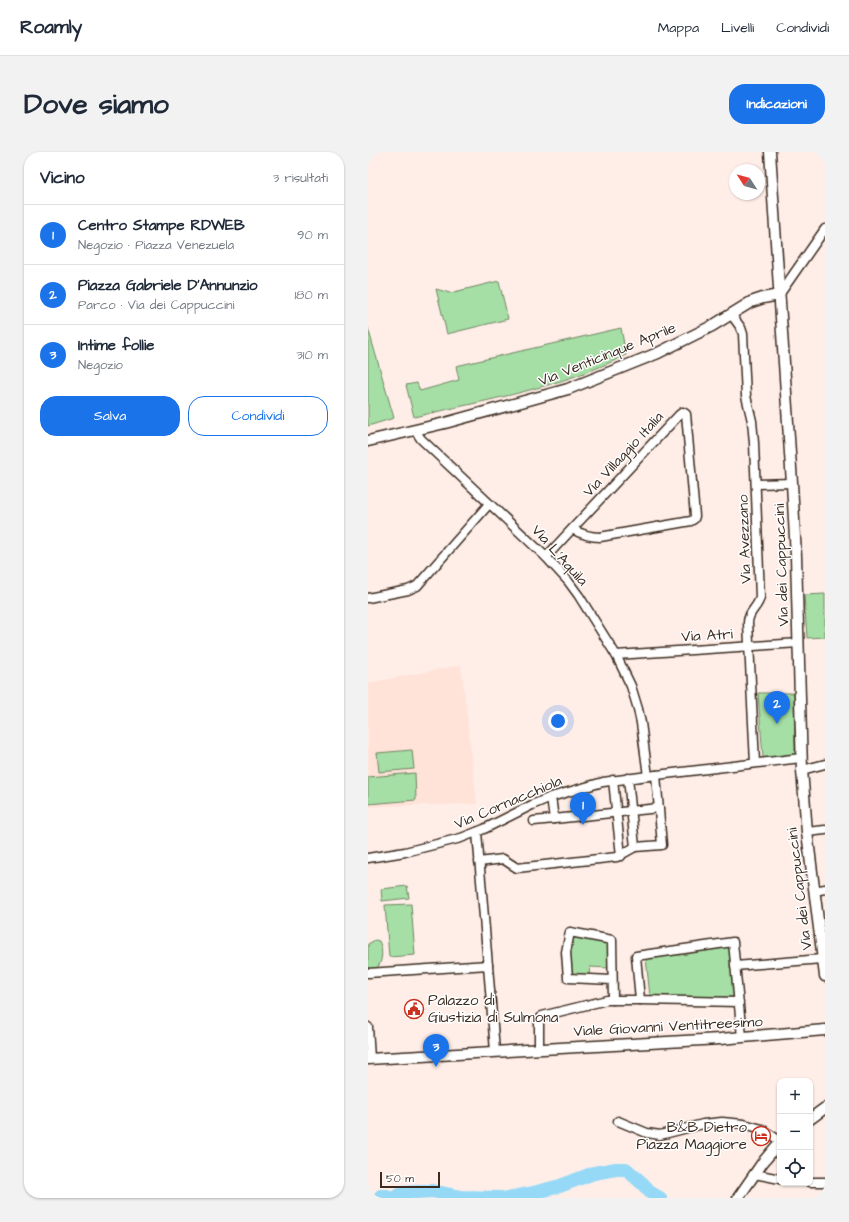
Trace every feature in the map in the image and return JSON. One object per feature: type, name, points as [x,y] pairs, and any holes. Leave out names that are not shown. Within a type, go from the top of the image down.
[{"type":"street","name":"Via dei Cappuccini","points":[[770,152],[796,556],[801,758],[807,832],[825,976]]},
{"type":"street","points":[[779,295],[825,229]]},
{"type":"street","name":"Via Venticinque Aprile","points":[[368,441],[568,389],[658,353],[690,337],[751,302],[779,295]]},
{"type":"street","name":"Via Avezzano","points":[[731,314],[743,334],[746,396],[753,428],[760,597],[748,617],[756,763]]},
{"type":"street","name":"Via Villaggio Italia","points":[[546,557],[572,529],[679,415],[683,412],[686,414],[695,516],[694,519],[691,521],[600,537],[581,534],[572,529]]},
{"type":"street","name":"Via L'Aquila","points":[[414,430],[421,439],[546,557],[560,571],[573,588],[616,655],[631,686],[644,737],[648,776]]},
{"type":"street","points":[[756,484],[792,483]]},
{"type":"street","points":[[368,598],[408,590],[417,586],[489,504]]},
{"type":"street","name":"Via Atri","points":[[616,655],[799,644]]},
{"type":"street","name":"Via Cornacchiola","points":[[368,858],[412,851],[443,843],[477,832],[551,797],[613,780],[801,758]]},
{"type":"street","points":[[802,770],[825,764]]},
{"type":"street","points":[[479,862],[503,860],[517,868],[621,856],[635,848],[662,845],[656,775]]},
{"type":"street","points":[[628,778],[635,848]]},
{"type":"street","points":[[613,780],[621,856]]},
{"type":"street","points":[[551,797],[554,819]]},
{"type":"street","points":[[534,821],[659,808]]},
{"type":"street","points":[[807,832],[825,830]]},
{"type":"street","points":[[477,832],[495,1051]]},
{"type":"street","points":[[814,891],[825,889]]},
{"type":"street","points":[[612,980],[568,978],[566,952],[570,932],[612,940],[613,1000]]},
{"type":"street","points":[[640,1000],[636,956],[733,942],[742,1037]]},
{"type":"street","points":[[735,966],[822,959]]},
{"type":"street","points":[[368,973],[488,965]]},
{"type":"street","points":[[539,1048],[539,1021],[542,1016],[594,1003],[613,1000],[739,1002]]},
{"type":"street","points":[[368,1027],[369,1059]]},
{"type":"street","name":"Viale Giovanni Ventitreesimo","points":[[369,1059],[742,1037],[825,1030]]},
{"type":"street","points":[[813,1118],[824,1112]]},
{"type":"street","points":[[618,1122],[647,1133],[660,1135],[703,1124],[722,1122],[744,1124],[762,1129],[777,1139]]},
{"type":"street","points":[[740,1195],[777,1144]]},
{"type":"street","points":[[755,1174],[777,1178]]},
{"type":"street","points":[[813,1182],[825,1182]]},
{"type":"shaded area","points":[[461,665],[477,804],[368,807],[368,683]]},
{"type":"green space","points":[[499,281],[508,319],[447,334],[436,289],[450,293]]},
{"type":"green space","points":[[368,328],[394,418],[368,426]]},
{"type":"green space","points":[[621,328],[626,355],[601,366],[549,385],[414,417],[406,385],[417,383],[420,391],[459,380],[456,366]]},
{"type":"green space","points":[[825,594],[825,637],[807,638],[804,595]]},
{"type":"green space","points":[[758,693],[794,693],[795,754],[763,758]]},
{"type":"green space","points":[[412,750],[414,769],[379,772],[377,753]]},
{"type":"green space","points":[[415,773],[416,800],[368,804],[368,777]]},
{"type":"green space","points":[[407,886],[409,898],[382,901],[381,889]]},
{"type":"green space","points":[[411,904],[415,955],[389,957],[385,905]]},
{"type":"green space","points":[[573,937],[609,943],[609,968],[590,967],[589,975],[572,974],[570,952]]},
{"type":"green space","points":[[375,940],[379,941],[380,944],[382,951],[381,958],[377,968],[368,970],[368,944]]},
{"type":"green space","points":[[729,947],[734,997],[650,997],[646,958]]},
{"type":"waterway","points":[[507,1198],[560,1186],[594,1173],[616,1169],[626,1169],[651,1193],[660,1198]]},
{"type":"waterway","points":[[393,1198],[404,1193],[432,1191],[461,1197],[501,1198]]},
{"type":"waterway","points":[[380,1198],[381,1196],[387,1196],[389,1198]]},
{"type":"place","name":"Piazza Gabriele D'Annunzio","points":[[777,724]]},
{"type":"place","name":"Centro Stampe RDWEB","points":[[583,825]]},
{"type":"place","name":"Palazzo di Giustizia di Sulmona","points":[[414,1009]]},
{"type":"place","name":"Intime follie","points":[[436,1067]]},
{"type":"place","name":"B&B Dietro Piazza Maggiore","points":[[761,1136]]}]
